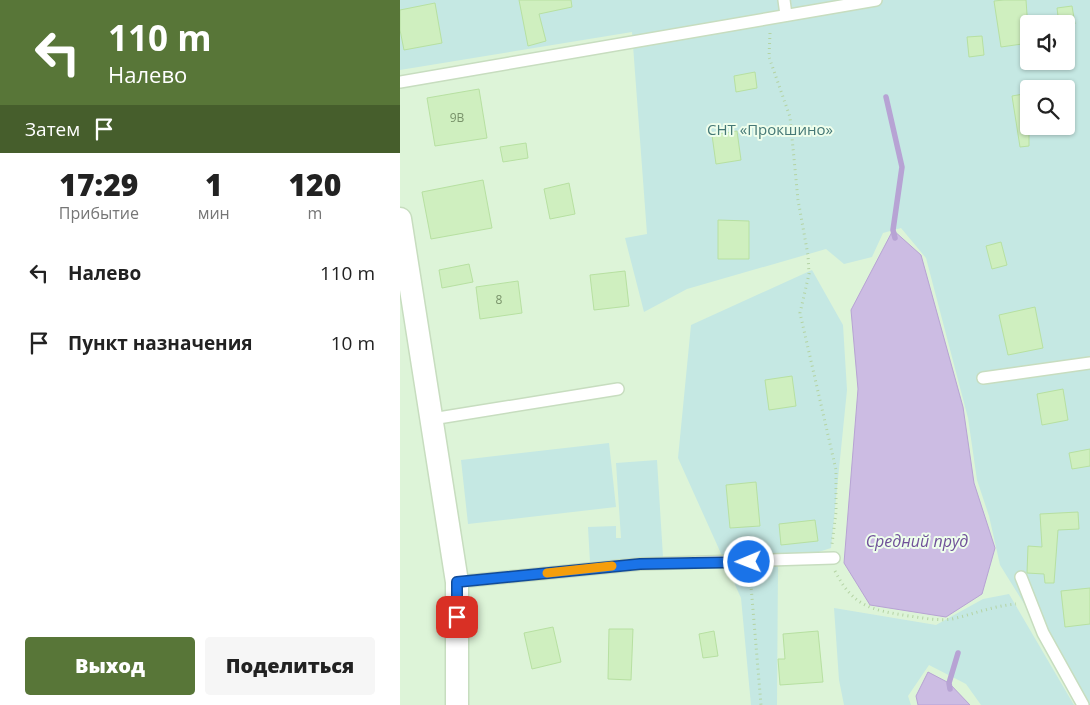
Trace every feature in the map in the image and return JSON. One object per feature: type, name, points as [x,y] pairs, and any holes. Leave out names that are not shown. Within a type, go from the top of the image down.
[{"type":"street","points":[[400,219],[457,582],[457,705]]},
{"type":"lane","points":[[784,0],[786,15]]},
{"type":"lane","points":[[400,82],[876,0]]},
{"type":"lane","points":[[984,378],[1090,363]]},
{"type":"lane","points":[[432,419],[618,389]]},
{"type":"lane","points":[[457,582],[640,564],[831,558]]},
{"type":"lane","points":[[1021,577],[1043,633],[1083,705]]},
{"type":"path","points":[[770,18],[769,57],[790,117],[798,200],[808,255],[809,274],[800,313],[836,470],[836,512],[831,558],[844,589],[856,600],[873,610],[926,618],[951,619],[992,607],[1031,602]]},
{"type":"path","points":[[749,562],[761,705]]},
{"type":"shaded area","points":[[400,0],[1090,0],[1090,705],[400,705]]},
{"type":"green space","name":"СНТ «Прокшино»","points":[[400,0],[1090,0],[1090,705],[1087,705],[1000,565],[989,516],[977,480],[968,418],[926,258],[901,228],[883,233],[872,257],[844,264],[826,249],[687,289],[644,312],[625,238],[647,234],[632,32],[400,70]]},
{"type":"green space","points":[[812,270],[843,325],[847,390],[831,548],[778,565],[777,705],[751,705],[741,598],[678,458],[691,325]]},
{"type":"green space","points":[[609,443],[616,507],[468,524],[461,460]]},
{"type":"green space","points":[[657,460],[663,557],[590,562],[588,527],[616,526],[616,538],[621,538],[616,463]]},
{"type":"green space","points":[[1009,594],[1074,705],[981,705],[966,684],[929,665],[908,696],[911,705],[844,705],[839,680],[834,608],[936,625],[983,599]]},
{"type":"water","name":"Средний пруд","points":[[893,230],[921,255],[963,407],[974,483],[995,548],[982,594],[946,617],[870,605],[844,563],[858,389],[851,310]]},
{"type":"water","points":[[928,672],[949,683],[970,705],[918,705],[916,696]]},
{"type":"building","points":[[519,0],[571,0],[572,7],[539,14],[546,41],[528,46]]},
{"type":"building","points":[[1026,0],[1027,15],[1020,15],[1020,44],[1001,47],[994,1]]},
{"type":"building","points":[[435,3],[442,43],[404,50],[400,30],[400,10]]},
{"type":"building","points":[[1072,6],[1074,15],[1058,15],[1057,8]]},
{"type":"building","points":[[982,36],[984,55],[969,57],[967,37]]},
{"type":"building","points":[[755,72],[757,88],[736,92],[734,76]]},
{"type":"building","points":[[479,89],[487,138],[435,146],[427,98]]},
{"type":"building","points":[[1020,95],[1020,135],[1029,135],[1029,146],[1020,147],[1012,96]]},
{"type":"building","points":[[737,131],[741,160],[716,164],[712,135]]},
{"type":"building","points":[[526,143],[528,158],[503,162],[500,147]]},
{"type":"building","points":[[483,180],[492,228],[431,239],[422,192]]},
{"type":"building","points":[[569,183],[575,214],[550,219],[544,189]]},
{"type":"building","points":[[718,220],[749,221],[749,259],[718,259]]},
{"type":"building","points":[[1001,242],[1007,265],[992,269],[986,246]]},
{"type":"building","points":[[469,264],[473,282],[442,288],[439,270]]},
{"type":"building","points":[[625,271],[629,306],[594,310],[590,275]]},
{"type":"building","points":[[518,281],[522,313],[480,319],[476,287]]},
{"type":"building","points":[[1035,307],[1043,348],[1008,355],[999,315]]},
{"type":"building","points":[[792,376],[796,406],[769,410],[765,380]]},
{"type":"building","points":[[1063,389],[1068,420],[1042,425],[1037,394]]},
{"type":"building","points":[[1090,449],[1090,466],[1072,469],[1069,453]]},
{"type":"building","points":[[756,482],[760,526],[730,528],[726,485]]},
{"type":"building","points":[[1078,512],[1079,529],[1058,530],[1054,583],[1045,583],[1044,574],[1027,573],[1028,546],[1042,547],[1040,514]]},
{"type":"building","points":[[815,520],[818,541],[781,545],[779,524]]},
{"type":"building","points":[[1090,588],[1090,624],[1065,627],[1061,591]]},
{"type":"building","points":[[553,627],[561,662],[532,669],[524,633]]},
{"type":"building","points":[[609,629],[633,629],[631,680],[608,679]]},
{"type":"building","points":[[714,631],[718,656],[703,658],[699,634]]},
{"type":"building","points":[[818,631],[823,682],[780,685],[778,659],[785,659],[783,634]]},
{"type":"waterway","points":[[886,97],[902,167],[893,230],[895,238]]},
{"type":"waterway","points":[[950,689],[949,683],[958,653]]},
{"type":"slow traffic","points":[[547,573],[612,566]]},
{"type":"route","points":[[457,617],[457,582],[640,564],[749,562]]}]
